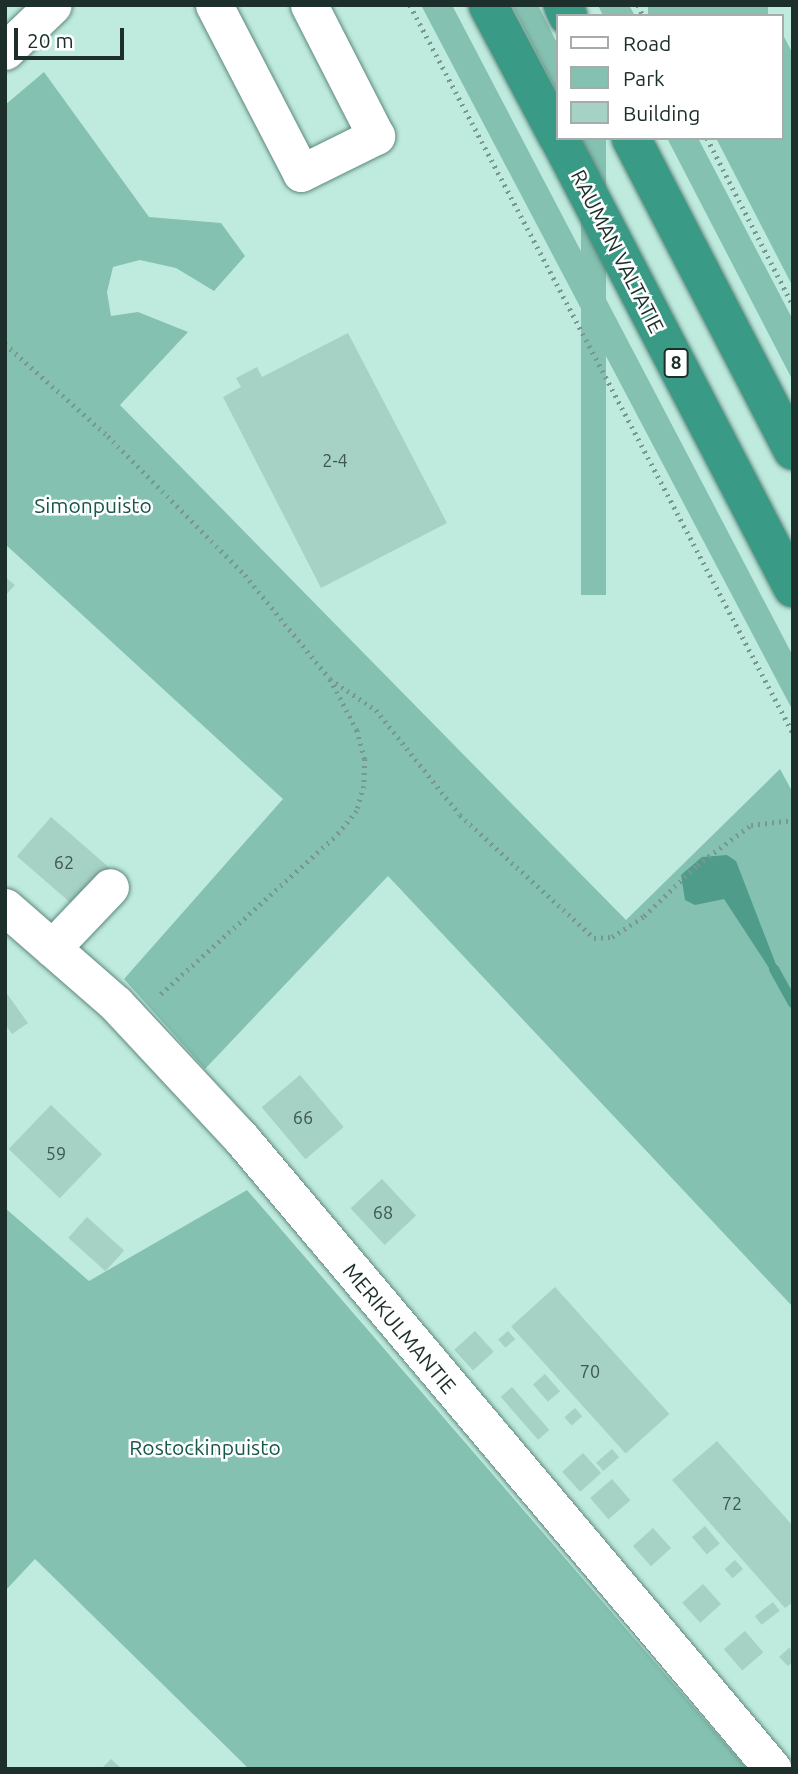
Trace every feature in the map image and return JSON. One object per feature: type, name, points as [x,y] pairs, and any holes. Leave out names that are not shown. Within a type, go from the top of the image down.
[{"type":"highway","name":"RAUMAN VALTATIE","points":[[488,5],[556,131]]},
{"type":"highway","name":"RAUMAN VALTATIE","points":[[561,140],[793,588]]},
{"type":"highway","points":[[632,140],[793,450]]},
{"type":"street","points":[[5,51],[53,5]]},
{"type":"street","points":[[214,5],[301,173],[376,136],[309,5]]},
{"type":"street","points":[[52,948],[110,887]]},
{"type":"street","name":"MERIKULMANTIE","points":[[5,907],[132,1021],[241,1138],[774,1769]]},
{"type":"path","points":[[410,5],[793,733]]},
{"type":"path","points":[[708,140],[793,305]]},
{"type":"path","points":[[5,344],[108,436],[235,565],[330,679],[357,730],[365,759],[365,786],[357,811],[334,838],[132,1021]]},
{"type":"path","points":[[330,679],[376,710],[460,815],[594,938],[612,937],[669,894],[726,841],[751,825],[793,820]]},
{"type":"green space","points":[[421,5],[452,5],[793,656],[793,711]]},
{"type":"green space","points":[[512,5],[538,5],[556,41],[556,90]]},
{"type":"green space","points":[[598,5],[629,5],[634,14],[602,14]]},
{"type":"green space","points":[[648,5],[768,5],[768,14],[648,14]]},
{"type":"green space","points":[[784,37],[793,54],[793,287],[717,140],[784,140]]},
{"type":"green space","name":"Simonpuisto","points":[[44,72],[149,217],[221,223],[245,256],[214,291],[176,268],[140,260],[113,267],[107,292],[111,316],[138,312],[188,332],[120,405],[626,920],[780,769],[793,793],[793,1307],[388,876],[205,1069],[124,979],[283,799],[5,544],[5,105]]},
{"type":"green space","points":[[581,140],[606,140],[606,595],[581,595]]},
{"type":"green space","points":[[668,140],[699,140],[793,320],[793,381]]},
{"type":"green space","name":"Rostockinpuisto","points":[[247,1190],[747,1769],[249,1769],[35,1559],[5,1591],[5,1208],[89,1281]]},
{"type":"shaded area","points":[[727,855],[736,861],[777,967],[771,971],[724,899],[695,905],[685,900],[681,875],[702,857]]},
{"type":"building","points":[[348,333],[447,523],[321,588],[223,397],[241,387],[236,378],[257,367],[262,377]]},
{"type":"building","points":[[5,577],[15,585],[5,596]]},
{"type":"building","points":[[51,817],[111,869],[77,908],[17,856]]},
{"type":"building","points":[[5,991],[28,1023],[12,1034],[5,1024]]},
{"type":"building","points":[[300,1075],[344,1127],[305,1159],[262,1107]]},
{"type":"building","points":[[51,1105],[102,1154],[60,1198],[9,1149]]},
{"type":"building","points":[[382,1179],[416,1216],[385,1245],[351,1208]]},
{"type":"building","points":[[87,1217],[124,1250],[105,1271],[68,1238]]},
{"type":"building","points":[[555,1287],[669,1414],[626,1454],[511,1326]]},
{"type":"building","points":[[475,1331],[494,1352],[473,1371],[454,1350]]},
{"type":"building","points":[[508,1331],[515,1339],[505,1348],[498,1340]]},
{"type":"building","points":[[545,1374],[560,1391],[548,1402],[533,1384]]},
{"type":"building","points":[[512,1387],[549,1430],[538,1440],[501,1397]]},
{"type":"building","points":[[575,1408],[582,1416],[572,1425],[564,1417]]},
{"type":"building","points":[[717,1441],[793,1526],[793,1602],[785,1608],[672,1480]]},
{"type":"building","points":[[612,1449],[619,1457],[603,1471],[596,1463]]},
{"type":"building","points":[[583,1453],[601,1473],[580,1492],[562,1472]]},
{"type":"building","points":[[612,1479],[630,1500],[608,1519],[590,1498]]},
{"type":"building","points":[[705,1526],[720,1544],[707,1555],[692,1537]]},
{"type":"building","points":[[653,1528],[671,1548],[651,1566],[633,1546]]},
{"type":"building","points":[[735,1560],[743,1569],[733,1578],[725,1569]]},
{"type":"building","points":[[703,1584],[721,1604],[700,1623],[682,1603]]},
{"type":"building","points":[[773,1602],[780,1611],[762,1625],[755,1616]]},
{"type":"building","points":[[745,1631],[763,1652],[742,1671],[724,1649]]},
{"type":"building","points":[[790,1647],[793,1662],[788,1666],[779,1657]]},
{"type":"building","points":[[111,1759],[122,1769],[101,1769]]},
{"type":"waterway","points":[[774,969],[793,1003]]}]
